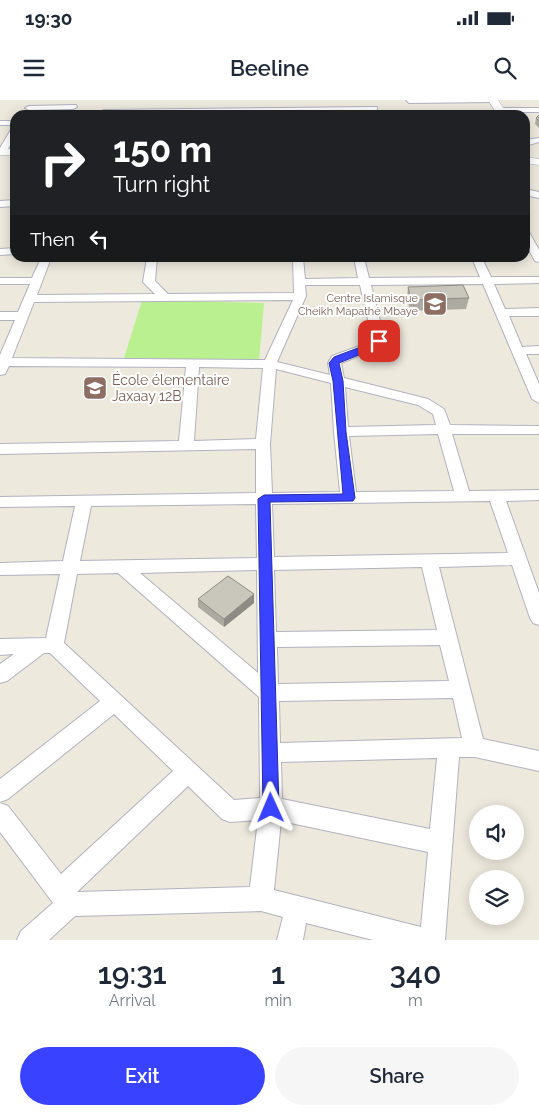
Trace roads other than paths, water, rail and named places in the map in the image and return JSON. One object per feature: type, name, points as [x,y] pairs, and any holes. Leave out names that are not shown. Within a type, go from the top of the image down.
[{"type":"street","points":[[214,110],[215,100]]},
{"type":"street","points":[[410,103],[450,101],[465,104],[493,100]]},
{"type":"street","points":[[32,104],[73,107]]},
{"type":"street","points":[[1,152],[8,140]]},
{"type":"street","points":[[530,155],[539,140]]},
{"type":"street","points":[[530,237],[537,253]]},
{"type":"street","points":[[44,262],[23,316],[3,358],[192,364],[270,364],[432,406],[439,412],[463,496]]},
{"type":"street","points":[[152,262],[149,282],[166,297]]},
{"type":"street","points":[[261,899],[271,808],[263,444],[270,364],[300,296],[298,262]]},
{"type":"street","points":[[349,498],[341,432],[338,381],[334,363],[337,359],[378,344],[379,341],[361,262]]},
{"type":"street","points":[[479,262],[538,393]]},
{"type":"street","points":[[299,282],[539,280]]},
{"type":"street","points":[[0,281],[37,281]]},
{"type":"street","points":[[30,299],[300,296]]},
{"type":"street","points":[[502,313],[539,312]]},
{"type":"street","points":[[0,316],[23,316]]},
{"type":"street","points":[[518,350],[539,350]]},
{"type":"street","points":[[186,445],[192,364]]},
{"type":"street","points":[[341,432],[444,429],[539,430]]},
{"type":"street","points":[[0,449],[263,444]]},
{"type":"street","points":[[0,502],[539,495]]},
{"type":"street","points":[[496,496],[539,618]]},
{"type":"street","points":[[0,675],[47,645],[70,567],[84,501]]},
{"type":"street","points":[[0,569],[518,559]]},
{"type":"street","points":[[429,561],[475,747]]},
{"type":"street","points":[[122,566],[268,692],[460,689]]},
{"type":"street","points":[[267,640],[448,637]]},
{"type":"street","points":[[0,647],[47,645],[114,702],[230,811],[271,808],[441,843]]},
{"type":"street","points":[[0,792],[114,702]]},
{"type":"street","points":[[270,753],[475,747],[539,761]]},
{"type":"street","points":[[432,940],[449,748]]},
{"type":"street","points":[[30,940],[65,898],[188,771]]},
{"type":"street","points":[[0,814],[65,898]]},
{"type":"street","points":[[65,898],[261,899],[422,940]]},
{"type":"street","points":[[290,940],[297,908]]},
{"type":"place","name":"Centre Islamisque Cheikh Mapathé Mbaye","points":[[435,304]]},
{"type":"place","name":"École élementaire Jaxaay 12B","points":[[95,388]]}]
